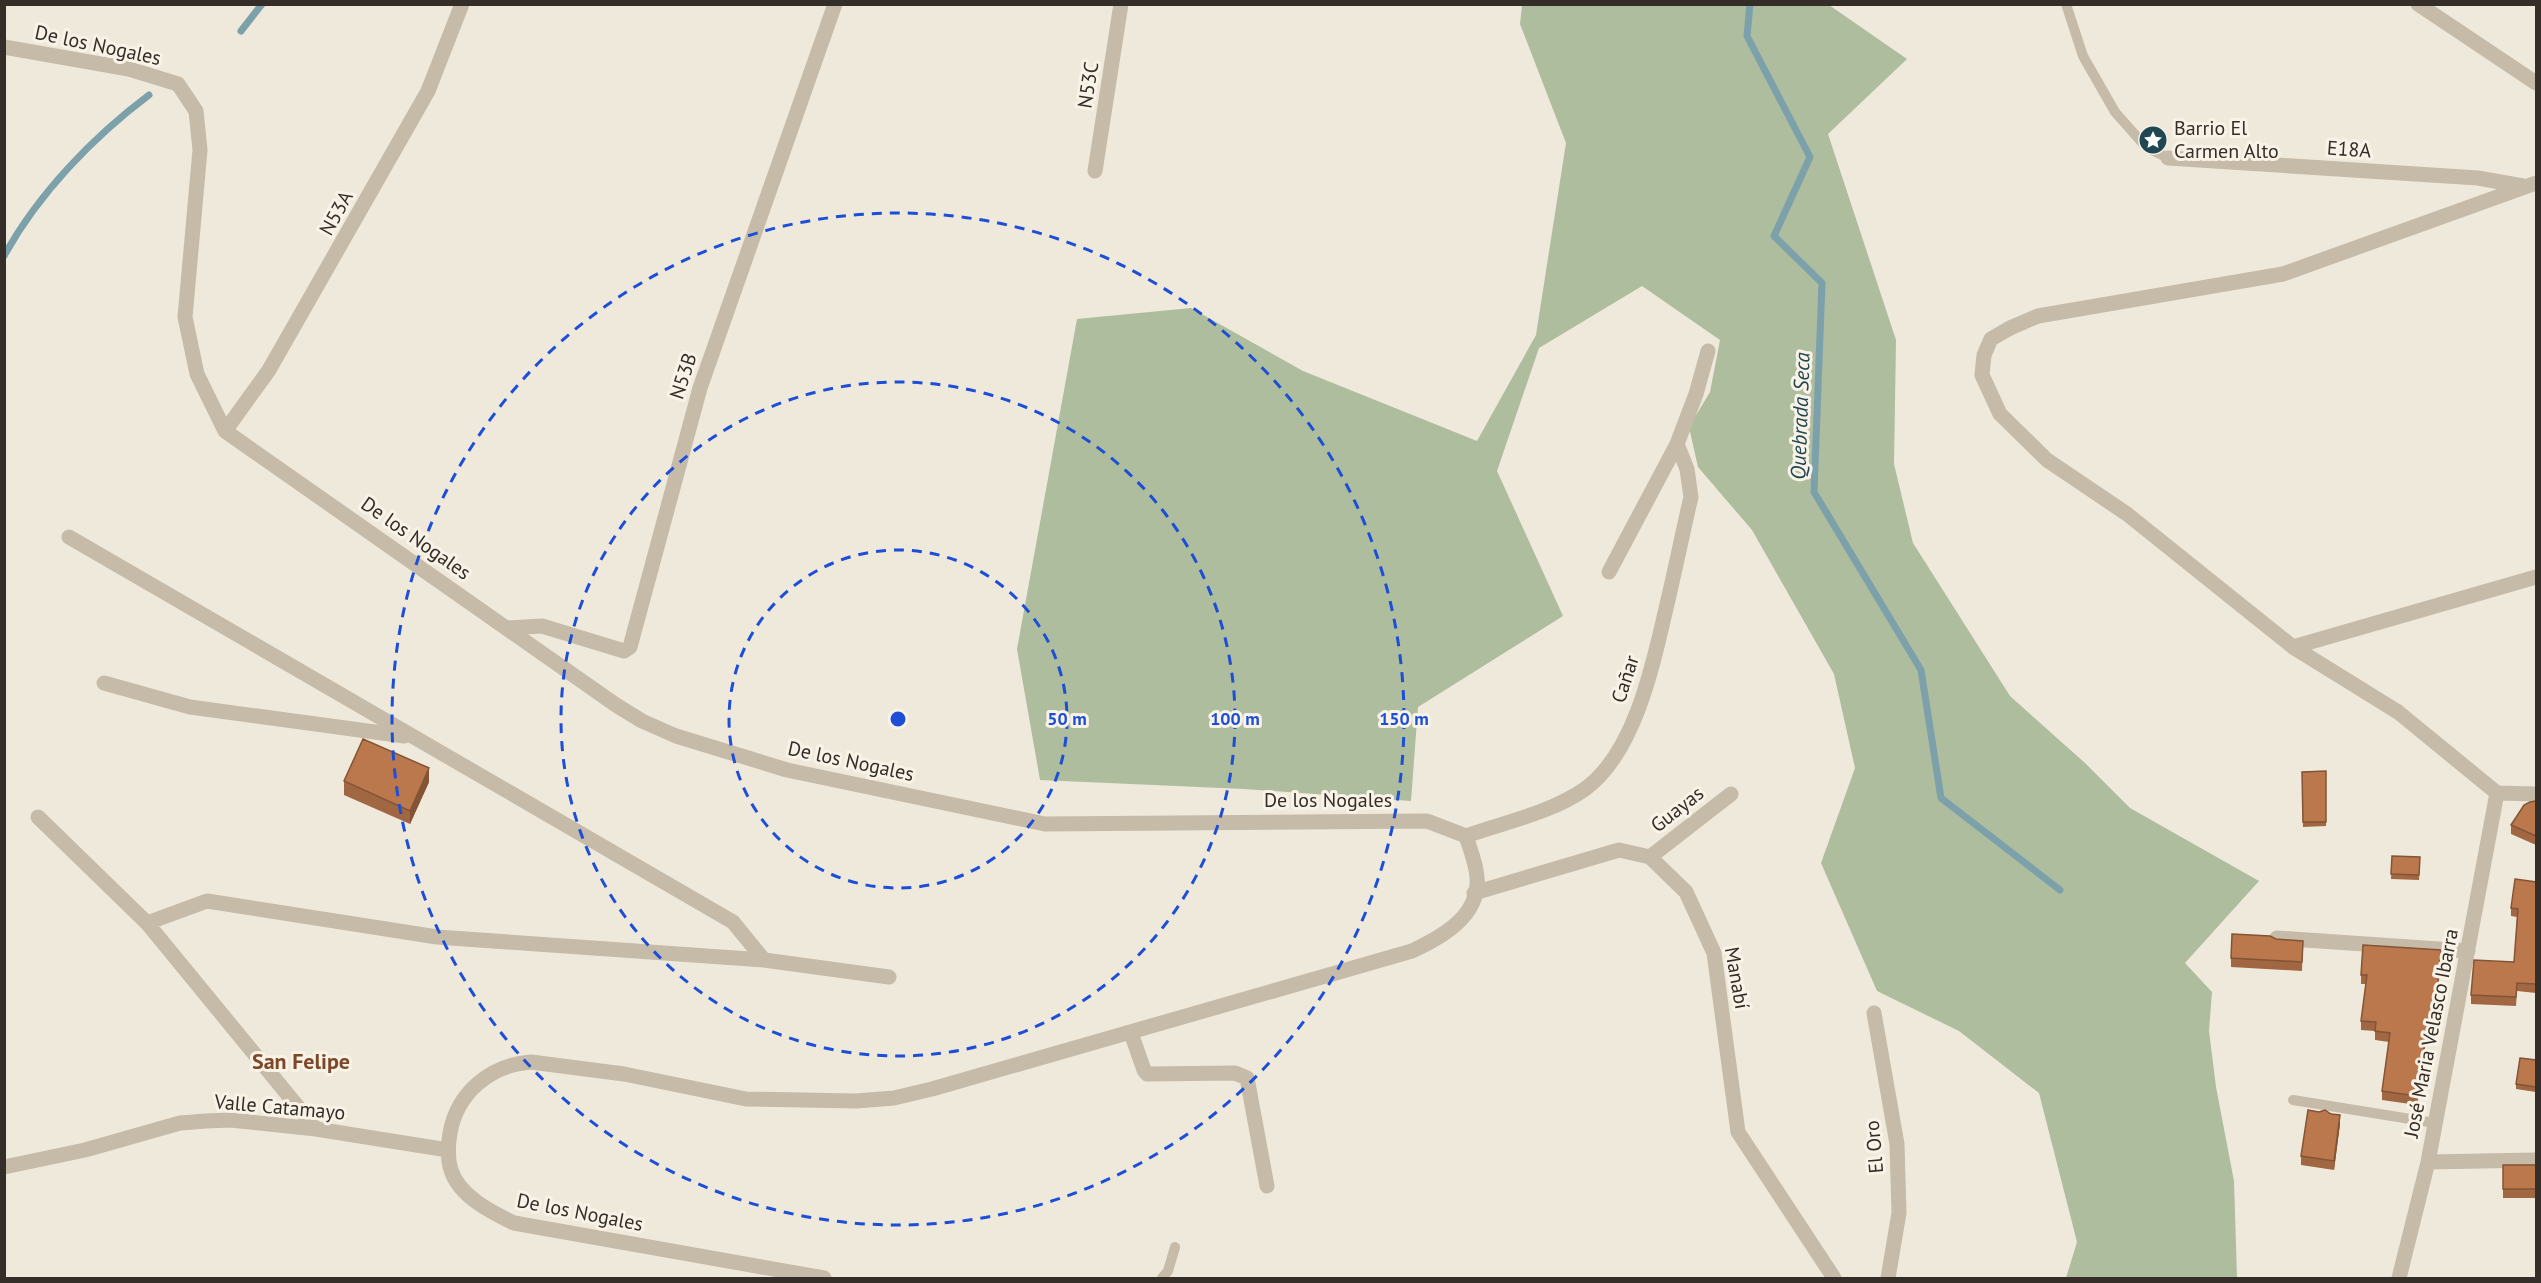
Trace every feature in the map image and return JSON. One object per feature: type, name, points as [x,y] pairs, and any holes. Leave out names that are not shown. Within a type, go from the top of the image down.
[{"type":"street","name":"N53A","points":[[225,431],[269,370],[428,91],[462,4]]},
{"type":"street","name":"N53B","points":[[508,628],[542,626],[624,651],[630,647],[700,388],[835,4]]},
{"type":"street","name":"N53C","points":[[1095,171],[1121,4]]},
{"type":"street","points":[[2418,4],[2536,83]]},
{"type":"street","name":"De los Nogales","points":[[4,47],[129,69],[178,84],[196,111],[200,150],[185,317],[196,374],[225,431],[642,721],[676,736],[799,772],[1046,824],[1427,821],[1466,836],[1477,879],[1467,912],[1454,928],[1412,951],[932,1089],[894,1098],[856,1101],[746,1099],[624,1074],[531,1062],[518,1063],[498,1071],[463,1097],[454,1118],[448,1150],[451,1171],[464,1190],[485,1208],[514,1223],[824,1278]]},
{"type":"street","name":"E18A","points":[[2168,158],[2478,178],[2531,185]]},
{"type":"street","points":[[2531,185],[2283,274],[2038,316],[1991,339],[1984,355],[1982,375],[2000,414],[2047,460],[2127,514],[2293,647],[2398,712],[2497,793],[2536,794]]},
{"type":"street","points":[[1609,572],[1677,444],[1696,394],[1708,351]]},
{"type":"street","name":"Cañar","points":[[1466,836],[1565,801],[1594,780],[1626,738],[1651,674],[1691,497],[1691,483],[1677,444]]},
{"type":"street","points":[[69,537],[733,922],[764,960]]},
{"type":"street","points":[[2293,647],[2536,577]]},
{"type":"street","points":[[104,683],[190,707],[414,737]]},
{"type":"street","name":"José Maria Velasco Ibarra","points":[[2399,1278],[2428,1162],[2497,793]]},
{"type":"street","name":"Guayas","points":[[1650,857],[1731,794]]},
{"type":"street","points":[[38,817],[147,923],[316,1129]]},
{"type":"street","points":[[1474,894],[1619,850],[1650,857]]},
{"type":"street","name":"Manabí","points":[[1650,857],[1686,892],[1714,953],[1738,1132],[1834,1278]]},
{"type":"street","points":[[147,923],[207,902],[437,937],[764,960],[890,977]]},
{"type":"street","points":[[2277,938],[2468,951]]},
{"type":"street","name":"El Oro","points":[[1874,1013],[1898,1144],[1899,1213],[1888,1278]]},
{"type":"street","points":[[1131,1033],[1144,1070],[1148,1074],[1235,1073],[1247,1078],[1266,1186]]},
{"type":"street","name":"Valle Catamayo","points":[[4,1167],[85,1150],[180,1123],[231,1120],[316,1129],[448,1150]]},
{"type":"street","points":[[2428,1162],[2536,1160]]},
{"type":"lane","points":[[2066,4],[2083,56],[2115,112],[2146,147],[2168,158]]},
{"type":"lane","points":[[2293,1100],[2435,1124]]},
{"type":"lane","points":[[1162,1278],[1168,1271],[1175,1247]]},
{"type":"green space","points":[[1522,5],[1829,5],[1907,59],[1828,134],[1896,340],[1894,464],[1913,543],[2010,696],[2085,763],[2130,808],[2259,881],[2185,963],[2212,992],[2209,1031],[2216,1087],[2234,1181],[2237,1278],[2066,1278],[2077,1242],[2039,1093],[1959,1031],[1877,991],[1821,863],[1855,768],[1834,674],[1752,530],[1698,467],[1689,427],[1710,392],[1720,340],[1642,286],[1539,348],[1497,471],[1563,616],[1418,707],[1411,801],[1244,789],[1040,780],[1017,649],[1077,319],[1191,308],[1303,371],[1477,441],[1536,335],[1566,143],[1520,24]]},
{"type":"building","points":[[363,739],[429,768],[410,811],[344,781]]},
{"type":"building","points":[[2326,771],[2326,822],[2303,822],[2302,772]]},
{"type":"building","points":[[2536,801],[2536,836],[2511,825],[2524,805]]},
{"type":"building","points":[[2392,856],[2420,857],[2419,875],[2391,874]]},
{"type":"building","points":[[2515,879],[2536,882],[2536,984],[2517,983],[2516,997],[2471,995],[2474,960],[2514,962],[2518,909],[2511,908]]},
{"type":"building","points":[[2232,934],[2303,941],[2302,962],[2231,958]]},
{"type":"building","points":[[2363,945],[2441,950],[2434,1024],[2427,1024],[2417,1096],[2382,1091],[2390,1033],[2375,1031],[2376,1022],[2361,1021],[2367,975],[2361,975]]},
{"type":"building","points":[[2520,1058],[2536,1060],[2536,1087],[2516,1084]]},
{"type":"building","points":[[2308,1110],[2319,1112],[2325,1110],[2331,1114],[2340,1115],[2334,1161],[2301,1156]]},
{"type":"building","points":[[2503,1165],[2536,1165],[2536,1189],[2503,1189]]},
{"type":"waterway","points":[[241,31],[262,4]]},
{"type":"waterway","name":"Quebrada Seca","points":[[1750,4],[1747,36],[1810,157],[1774,236],[1822,283],[1814,492],[1921,670],[1941,798],[2060,890]]},
{"type":"waterway","points":[[4,256],[33,211],[68,168],[108,129],[149,95]]},
{"type":"place","name":"Barrio El Carmen Alto","points":[[2153,140]]},
{"type":"district","name":"San Felipe","points":[[301,1061]]}]
